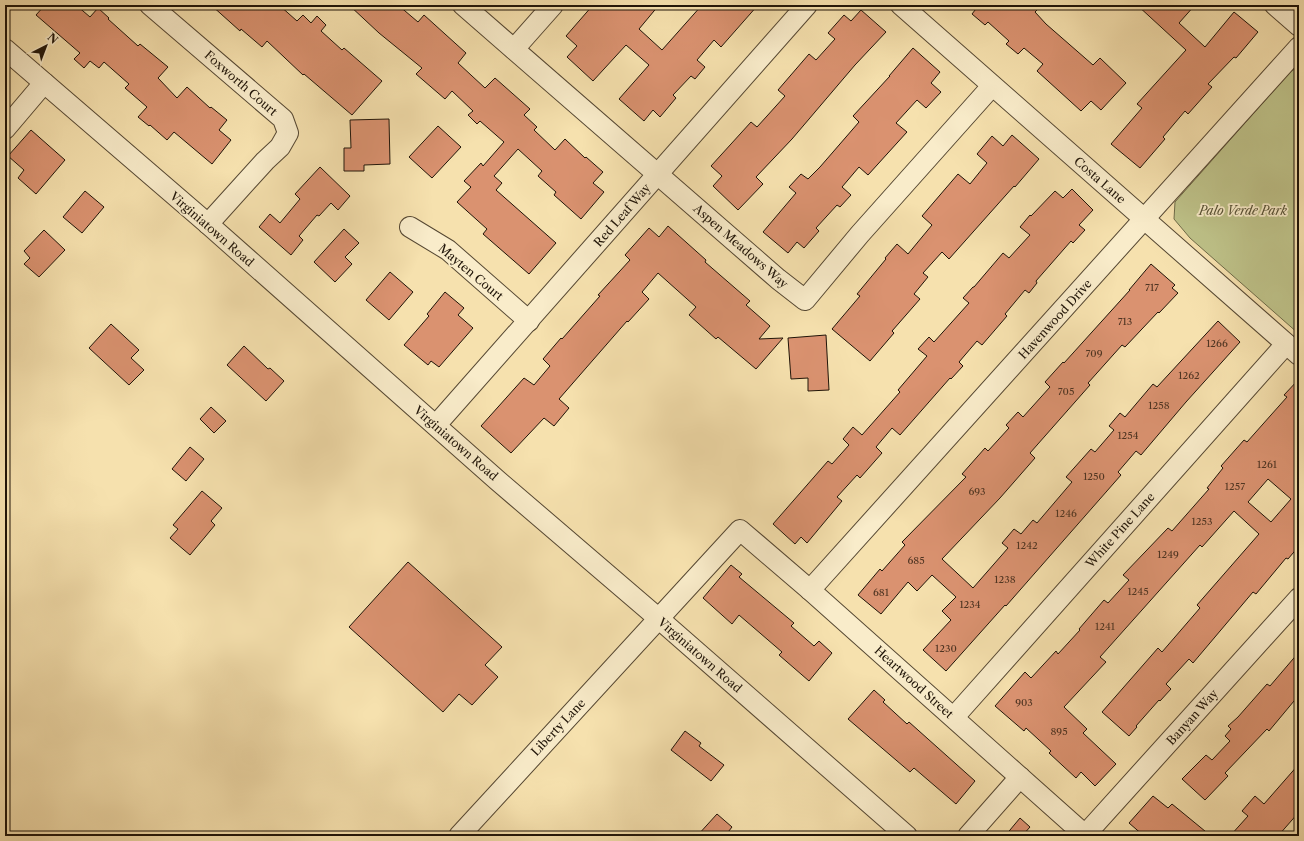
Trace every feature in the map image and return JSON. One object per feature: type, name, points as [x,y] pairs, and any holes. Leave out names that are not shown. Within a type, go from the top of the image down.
[{"type":"street","name":"Foxworth Court","points":[[150,5],[282,119],[288,133],[280,147],[265,161],[208,224]]},
{"type":"street","name":"Aspen Meadows Way","points":[[463,5],[804,300],[860,234],[992,86]]},
{"type":"street","points":[[514,49],[553,5]]},
{"type":"street","name":"Red Leaf Way","points":[[436,425],[807,5]]},
{"type":"street","name":"Costa Lane","points":[[901,5],[1292,349]]},
{"type":"street","points":[[1275,5],[1299,26]]},
{"type":"street","name":"Havenwood Drive","points":[[810,590],[1299,47]]},
{"type":"street","name":"Virginiatown Road","points":[[5,49],[208,224],[497,480],[658,618],[906,836]]},
{"type":"street","points":[[5,129],[44,83]]},
{"type":"street","name":"Mayten Court","points":[[410,227],[448,250],[529,321]]},
{"type":"street","name":"White Pine Lane","points":[[954,717],[1292,349]]},
{"type":"street","name":"Heartwood Street","points":[[740,530],[954,717],[1086,836]]},
{"type":"street","name":"Liberty Lane","points":[[459,836],[740,530]]},
{"type":"street","name":"Banyan Way","points":[[1086,836],[1299,598]]},
{"type":"street","points":[[968,836],[1020,777]]},
{"type":"green space","name":"Palo Verde Park","points":[[1299,67],[1299,334],[1190,238],[1174,219],[1175,202],[1291,71]]},
{"type":"building","points":[[45,5],[76,5],[90,17],[98,8],[138,46],[140,44],[168,67],[158,78],[177,98],[187,87],[210,108],[211,107],[227,120],[219,130],[231,140],[212,164],[174,132],[167,140],[138,117],[147,107],[125,88],[129,84],[104,62],[99,68],[90,61],[84,68],[74,59],[80,53],[36,15]]},
{"type":"building","points":[[211,5],[279,5],[297,21],[303,15],[311,23],[317,16],[326,25],[321,31],[342,50],[344,48],[382,81],[352,115],[304,74],[303,75],[267,41],[262,47],[241,29],[240,31]]},
{"type":"building","points":[[349,5],[398,5],[418,22],[424,15],[466,53],[458,63],[485,88],[495,78],[530,109],[524,115],[537,127],[534,130],[555,150],[565,139],[585,158],[586,157],[603,172],[593,183],[604,192],[581,219],[554,195],[556,192],[538,176],[542,171],[518,149],[494,176],[502,183],[496,190],[556,243],[529,274],[483,234],[487,229],[457,202],[471,187],[464,181],[481,163],[483,166],[504,142],[480,121],[477,124],[468,115],[473,111],[452,91],[445,99],[416,74],[422,68],[379,33]]},
{"type":"building","points":[[593,5],[659,5],[639,29],[662,50],[702,5],[758,5],[721,47],[714,40],[697,60],[705,67],[695,79],[691,76],[673,95],[676,98],[660,117],[653,110],[644,121],[619,99],[649,65],[626,45],[593,81],[567,57],[577,46],[566,36]]},
{"type":"building","points":[[979,5],[1042,5],[1035,12],[1046,24],[1093,65],[1100,58],[1126,83],[1101,110],[1091,101],[1081,111],[1037,71],[1043,64],[1024,48],[1018,54],[1006,44],[1009,41],[988,22],[985,25],[972,14]]},
{"type":"building","points":[[1137,5],[1195,5],[1179,23],[1205,47],[1234,12],[1258,32],[1236,58],[1234,57],[1208,84],[1212,87],[1188,114],[1185,111],[1163,137],[1165,139],[1140,168],[1111,144],[1142,108],[1137,104],[1186,50]]},
{"type":"building","points":[[861,10],[886,32],[855,65],[792,139],[756,177],[763,184],[738,210],[713,186],[722,176],[711,166],[751,122],[757,127],[785,96],[778,90],[809,54],[816,60],[835,39],[828,33],[844,15],[851,21]]},
{"type":"building","points":[[913,48],[940,72],[931,83],[941,92],[926,108],[917,100],[896,123],[907,132],[868,175],[859,167],[842,187],[851,195],[840,207],[837,205],[816,228],[819,231],[804,248],[797,242],[788,253],[763,232],[796,193],[789,187],[801,174],[808,179],[820,167],[859,122],[853,116],[890,76]]},
{"type":"building","points":[[389,119],[390,164],[364,165],[364,171],[344,171],[344,148],[351,148],[350,120]]},
{"type":"building","points":[[438,126],[461,147],[432,178],[409,157]]},
{"type":"building","points":[[31,130],[65,160],[36,194],[18,178],[24,170],[8,156]]},
{"type":"building","points":[[1012,135],[1039,159],[949,259],[942,252],[923,273],[928,277],[914,294],[920,299],[892,331],[894,333],[870,361],[832,329],[860,296],[857,294],[897,244],[908,254],[932,225],[922,216],[958,174],[970,184],[987,163],[977,154],[992,136],[1003,146]]},
{"type":"building","points":[[320,167],[350,196],[338,210],[331,203],[319,216],[317,215],[299,236],[303,240],[291,255],[259,227],[270,214],[280,223],[300,199],[295,194]]},
{"type":"building","points":[[1072,189],[1093,210],[1079,225],[1085,230],[1073,243],[1071,241],[1036,281],[1037,283],[1029,293],[1025,290],[1005,314],[1007,316],[982,345],[977,341],[959,362],[963,366],[951,379],[950,378],[900,435],[892,428],[876,447],[882,453],[860,478],[857,475],[837,497],[842,501],[807,543],[801,537],[795,544],[773,524],[828,461],[832,464],[849,445],[843,439],[853,427],[862,435],[900,392],[898,390],[927,356],[918,349],[929,337],[934,342],[969,303],[963,298],[1003,253],[1009,258],[1030,235],[1020,227],[1030,215],[1031,216],[1055,191],[1063,198]]},
{"type":"building","points":[[85,191],[104,207],[82,233],[63,217]]},
{"type":"building","points":[[668,226],[706,260],[705,262],[750,301],[746,305],[770,326],[759,339],[783,338],[756,369],[718,337],[716,339],[689,315],[696,307],[658,273],[642,292],[649,299],[628,322],[627,321],[559,399],[569,408],[554,426],[544,418],[511,453],[481,426],[524,378],[534,385],[550,366],[543,359],[600,296],[598,295],[630,260],[625,255],[649,228],[659,237]]},
{"type":"building","points":[[344,229],[359,243],[345,257],[352,264],[335,282],[314,262]]},
{"type":"building","points":[[44,230],[65,250],[39,277],[24,264],[30,258],[24,251]]},
{"type":"building","points":[[1151,264],[1175,285],[1172,288],[1178,293],[1125,347],[1122,345],[1088,383],[1090,385],[1030,453],[1035,458],[1000,498],[942,559],[973,588],[1008,548],[1002,543],[1014,529],[1021,534],[1033,520],[1037,523],[1072,482],[1066,477],[1091,449],[1095,452],[1114,430],[1109,426],[1120,413],[1125,417],[1153,384],[1157,387],[1218,321],[1240,342],[1141,455],[1136,451],[1118,472],[1121,475],[1006,606],[1005,605],[946,671],[923,650],[951,620],[942,611],[956,597],[932,575],[917,591],[908,582],[881,614],[858,595],[880,569],[882,571],[905,545],[902,542],[966,477],[962,474],[985,448],[988,451],[1009,428],[1006,425],[1018,412],[1023,417],[1050,387],[1045,382],[1130,290]]},
{"type":"building","points":[[390,272],[413,292],[389,320],[366,300]]},
{"type":"building","points":[[445,292],[464,308],[458,315],[473,328],[439,367],[431,361],[428,365],[404,345],[429,316],[427,314]]},
{"type":"building","points":[[111,324],[139,350],[131,358],[144,370],[129,385],[89,348]]},
{"type":"building","points":[[826,335],[829,390],[808,391],[808,378],[791,379],[788,338]]},
{"type":"building","points":[[244,346],[268,369],[270,368],[284,381],[266,401],[227,365]]},
{"type":"building","points":[[1299,379],[1299,546],[1288,559],[1286,558],[1256,594],[1253,592],[1193,663],[1189,659],[1166,684],[1171,689],[1160,701],[1159,700],[1129,736],[1102,712],[1158,648],[1162,652],[1200,608],[1197,605],[1259,534],[1234,511],[1202,547],[1200,545],[1100,657],[1106,662],[1064,707],[1087,729],[1083,733],[1116,764],[1095,786],[1081,772],[1076,778],[1049,753],[1051,751],[1026,728],[1024,731],[995,706],[1025,672],[1031,678],[1056,651],[1058,654],[1104,600],[1108,603],[1129,580],[1123,575],[1168,528],[1172,531],[1209,489],[1207,488],[1223,468],[1221,466],[1244,440],[1247,442],[1287,397],[1284,395]],"holes":[[[1268,479],[1291,499],[1271,522],[1248,502]]]},
{"type":"building","points":[[211,407],[226,421],[214,433],[200,419]]},
{"type":"building","points":[[190,447],[204,459],[186,481],[172,469]]},
{"type":"building","points":[[202,491],[222,508],[211,521],[215,525],[190,555],[170,538],[178,529],[173,525]]},
{"type":"building","points":[[408,562],[502,647],[485,665],[498,677],[472,705],[459,694],[443,712],[349,627]]},
{"type":"building","points":[[731,565],[742,574],[739,577],[794,623],[791,626],[814,646],[819,641],[832,653],[809,681],[779,655],[782,652],[739,615],[732,624],[703,598]]},
{"type":"building","points":[[1299,652],[1299,695],[1269,731],[1267,729],[1225,773],[1228,776],[1205,800],[1182,779],[1206,755],[1212,760],[1230,741],[1225,736],[1231,729],[1228,726],[1238,717],[1267,684],[1270,686]]},
{"type":"building","points":[[874,690],[885,700],[883,702],[907,724],[909,722],[975,781],[956,804],[914,768],[910,772],[848,719]]},
{"type":"building","points":[[685,731],[701,743],[699,746],[724,765],[711,781],[671,750]]},
{"type":"building","points":[[1299,764],[1299,812],[1278,836],[1230,836],[1248,816],[1242,811],[1255,796],[1264,804]]},
{"type":"building","points":[[1153,796],[1168,808],[1172,804],[1211,836],[1144,836],[1129,823]]},
{"type":"building","points":[[717,814],[732,827],[725,836],[697,836]]},
{"type":"building","points":[[1020,818],[1030,827],[1022,836],[1005,836]]}]
